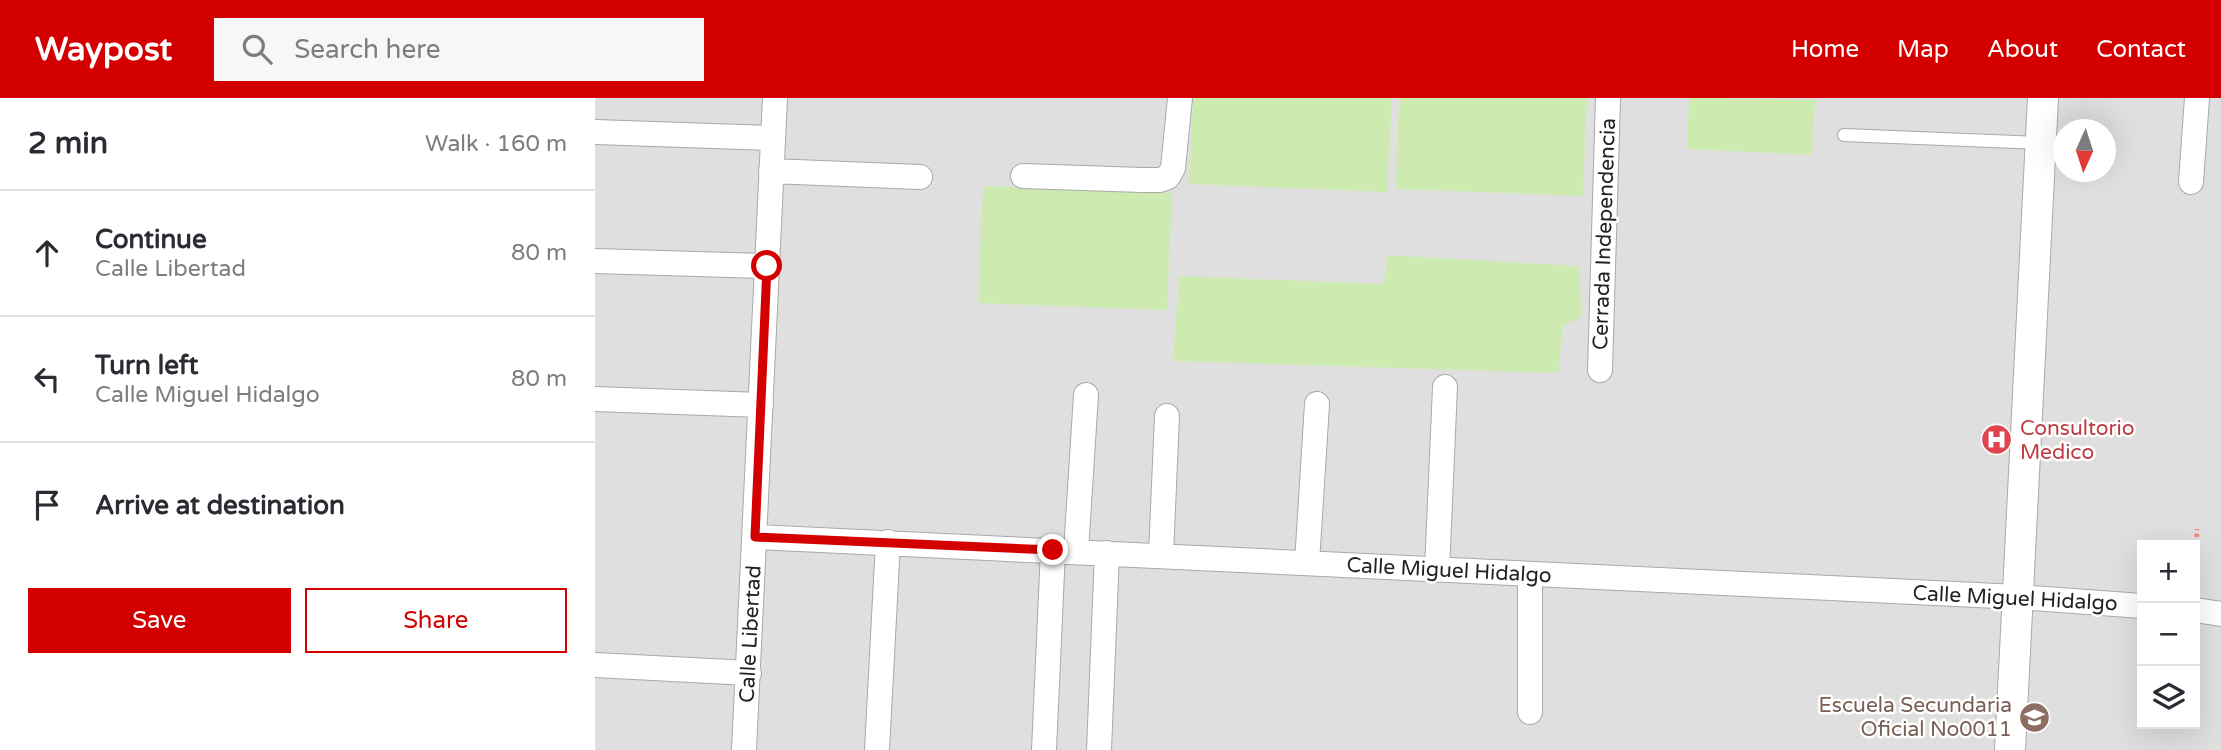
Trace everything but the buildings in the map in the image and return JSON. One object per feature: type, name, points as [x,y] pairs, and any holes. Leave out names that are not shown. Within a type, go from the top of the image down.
[{"type":"street","name":"Calle Libertad","points":[[744,750],[775,98]]},
{"type":"street","points":[[1023,176],[1142,180],[1168,177],[1173,168],[1180,98]]},
{"type":"street","name":"Cerrada Independencia","points":[[1600,370],[1608,98]]},
{"type":"street","points":[[2010,750],[2043,98]]},
{"type":"street","points":[[2192,182],[2197,98]]},
{"type":"street","points":[[595,132],[772,138]]},
{"type":"street","points":[[771,171],[920,177]]},
{"type":"street","points":[[595,261],[767,266]]},
{"type":"street","points":[[1437,569],[1445,387]]},
{"type":"street","points":[[1044,750],[1065,551],[1086,395]]},
{"type":"street","points":[[595,399],[761,405]]},
{"type":"street","points":[[1307,563],[1317,404]]},
{"type":"street","points":[[1161,555],[1167,416]]},
{"type":"street","name":"Calle Miguel Hidalgo","points":[[755,537],[2018,597],[2137,606]]},
{"type":"street","points":[[877,750],[888,542]]},
{"type":"street","points":[[1098,750],[1107,553]]},
{"type":"street","points":[[1530,574],[1530,712]]},
{"type":"street","points":[[2200,611],[2221,614]]},
{"type":"street","points":[[595,666],[749,673]]},
{"type":"lane","points":[[1844,135],[2041,143]]},
{"type":"path","points":[[2196,540],[2197,529]]},
{"type":"shaded area","points":[[595,98],[2221,98],[2221,750],[595,750]]},
{"type":"green space","points":[[1193,98],[1392,98],[1387,192],[1189,184]]},
{"type":"green space","points":[[1399,98],[1587,98],[1583,196],[1396,189]]},
{"type":"green space","points":[[1689,98],[1815,100],[1812,155],[1687,149]]},
{"type":"green space","points":[[983,186],[1172,193],[1167,310],[978,303]]},
{"type":"green space","points":[[1387,255],[1579,266],[1582,317],[1563,326],[1558,373],[1173,361],[1179,276],[1384,284]]},
{"type":"place","name":"Consultorio Medico","points":[[1997,440]]},
{"type":"place","name":"Escuela Secundaria Oficial No0011","points":[[2035,717]]},
{"type":"route","points":[[767,266],[755,537],[1053,550]]}]
